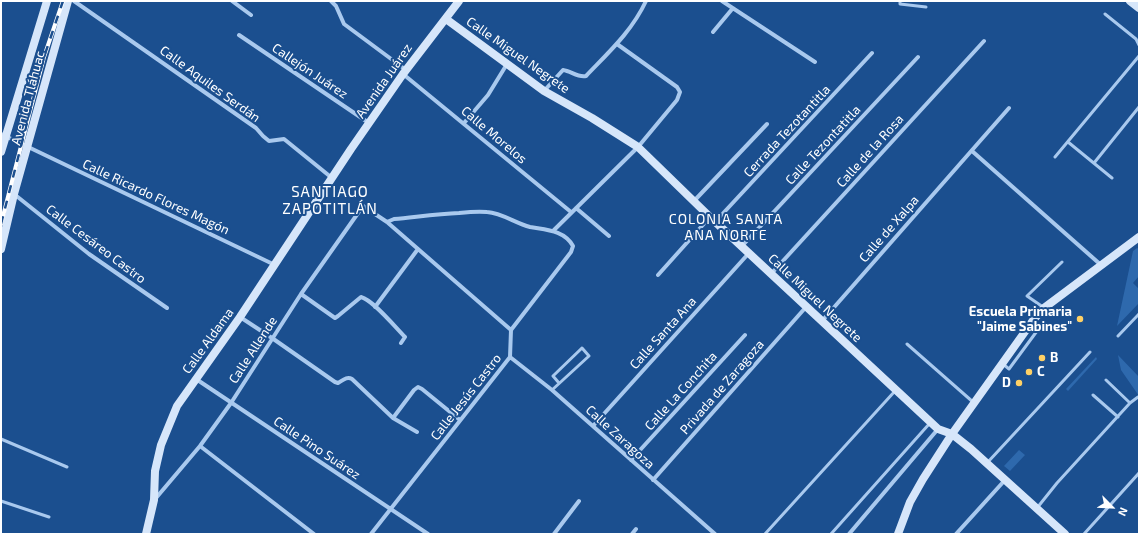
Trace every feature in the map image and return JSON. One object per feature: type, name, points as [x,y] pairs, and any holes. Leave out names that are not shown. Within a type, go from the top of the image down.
[{"type":"street","name":"Avenida Tláhuac","points":[[1,152],[3,135],[47,1]]},
{"type":"street","name":"Avenida Tláhuac","points":[[1,249],[14,194],[68,1]]},
{"type":"street","name":"Calle Aquiles Serdán","points":[[74,1],[256,128],[269,140],[284,139],[332,179]]},
{"type":"street","points":[[232,1],[251,15]]},
{"type":"street","name":"Calle Morelos","points":[[331,1],[336,6],[344,24],[404,72],[571,212]]},
{"type":"street","name":"Avenida Juárez","points":[[332,179],[404,72],[459,1]]},
{"type":"street","points":[[544,91],[563,70],[578,76],[586,76],[617,44],[639,15],[646,1]]},
{"type":"street","points":[[722,1],[815,62]]},
{"type":"street","points":[[1130,1],[1139,8]]},
{"type":"street","points":[[713,32],[733,8]]},
{"type":"street","name":"Calle Miguel Negrete","points":[[446,18],[544,91],[592,118],[638,147],[694,202],[938,429],[952,434],[987,463],[1065,534]]},
{"type":"street","name":"Callejón Juárez","points":[[240,35],[369,123]]},
{"type":"street","name":"Calle de la Rosa","points":[[771,274],[984,41]]},
{"type":"street","points":[[554,230],[638,147],[677,100],[680,92],[677,87],[617,44]]},
{"type":"street","name":"Cerrada Tezotantitla","points":[[658,275],[872,53]]},
{"type":"street","name":"Calle Tezontatitla","points":[[742,247],[918,57]]},
{"type":"street","points":[[464,123],[488,95],[507,64]]},
{"type":"street","name":"Calle de Xalpa","points":[[822,321],[1009,108]]},
{"type":"street","points":[[694,202],[767,124]]},
{"type":"street","name":"Calle Ricardo Flores Magón","points":[[3,135],[275,265]]},
{"type":"street","points":[[972,151],[1101,265]]},
{"type":"street","name":"Calle Aldama","points":[[146,534],[154,500],[155,471],[162,445],[177,406],[240,317],[332,179]]},
{"type":"street","name":"Calle Cesáreo Castro","points":[[14,194],[89,254],[167,308]]},
{"type":"street","name":"Calle Allende","points":[[154,500],[200,446],[231,403],[301,294],[362,206],[387,222]]},
{"type":"street","points":[[576,208],[609,236]]},
{"type":"street","points":[[496,213],[514,222],[530,227],[554,230],[571,242],[573,246],[571,252],[511,330],[387,222],[394,219],[439,214],[496,213]]},
{"type":"street","points":[[898,534],[910,502],[923,479],[952,434],[1034,319],[1044,308],[1101,265],[1138,240]]},
{"type":"street","points":[[375,307],[418,249]]},
{"type":"street","name":"Calle Santa Ana","points":[[593,426],[749,253]]},
{"type":"street","points":[[301,294],[335,318],[361,297],[364,298],[405,337],[401,343]]},
{"type":"street","name":"Privada de Zaragoza","points":[[653,480],[806,307]]},
{"type":"street","points":[[240,317],[338,384],[346,378],[352,379],[393,418],[417,432]]},
{"type":"street","name":"Calle Jesús Castro","points":[[371,534],[510,356],[511,330]]},
{"type":"street","name":"Calle La Conchita","points":[[631,460],[745,335]]},
{"type":"street","name":"Calle Zaragoza","points":[[510,356],[552,390],[715,534]]},
{"type":"street","name":"Calle Pino Suárez","points":[[196,378],[390,510],[428,534]]},
{"type":"street","points":[[393,418],[414,390],[418,387],[460,420]]},
{"type":"street","points":[[849,534],[938,429]]},
{"type":"street","points":[[200,446],[314,534]]},
{"type":"street","points":[[956,534],[1005,480]]},
{"type":"street","points":[[554,534],[579,501]]},
{"type":"street","points":[[632,534],[636,529]]},
{"type":"lane","points":[[900,1],[900,4],[926,7]]},
{"type":"lane","points":[[1105,14],[1136,39],[1139,45]]},
{"type":"lane","points":[[1055,157],[1139,56]]},
{"type":"lane","points":[[1094,163],[1139,107]]},
{"type":"lane","points":[[1068,142],[1112,178]]},
{"type":"lane","points":[[1044,308],[1027,296],[1062,262]]},
{"type":"lane","points":[[1118,336],[1139,314]]},
{"type":"lane","points":[[1003,364],[1009,369],[1037,332]]},
{"type":"lane","points":[[907,344],[974,403]]},
{"type":"lane","points":[[552,390],[589,356],[582,348],[553,376],[559,382]]},
{"type":"lane","points":[[987,463],[1090,352]]},
{"type":"lane","points":[[1106,380],[1130,404]]},
{"type":"lane","points":[[765,534],[896,390]]},
{"type":"lane","points":[[1093,395],[1118,417]]},
{"type":"lane","points":[[1037,508],[1057,483],[1138,397]]},
{"type":"lane","points":[[831,534],[931,422]]},
{"type":"lane","points":[[1,439],[66,467]]},
{"type":"lane","points":[[1084,534],[1139,473]]},
{"type":"lane","points":[[1,501],[49,517]]},
{"type":"shaded area","points":[[1137,248],[1139,249],[1139,276],[1133,283],[1139,289],[1139,303],[1117,326],[1133,251]]},
{"type":"shaded area","points":[[1118,355],[1139,377],[1139,396],[1121,370]]},
{"type":"shaded area","points":[[1096,357],[1097,359],[1068,391],[1066,389]]},
{"type":"shaded area","points":[[1019,450],[1025,455],[1010,471],[1004,466]]},
{"type":"railway","points":[[1,224],[44,57],[63,1]]},
{"type":"place","name":"Escuela Primaria \"Jaime Sabines\"","points":[[1080,319]]},
{"type":"place","name":"B","points":[[1042,358]]},
{"type":"place","name":"C","points":[[1029,372]]},
{"type":"place","name":"D","points":[[1019,383]]},
{"type":"district","name":"SANTIAGO ZAPOTITLÁN","points":[[330,200]]},
{"type":"district","name":"COLONIA SANTA ANA NORTE","points":[[726,228]]}]
